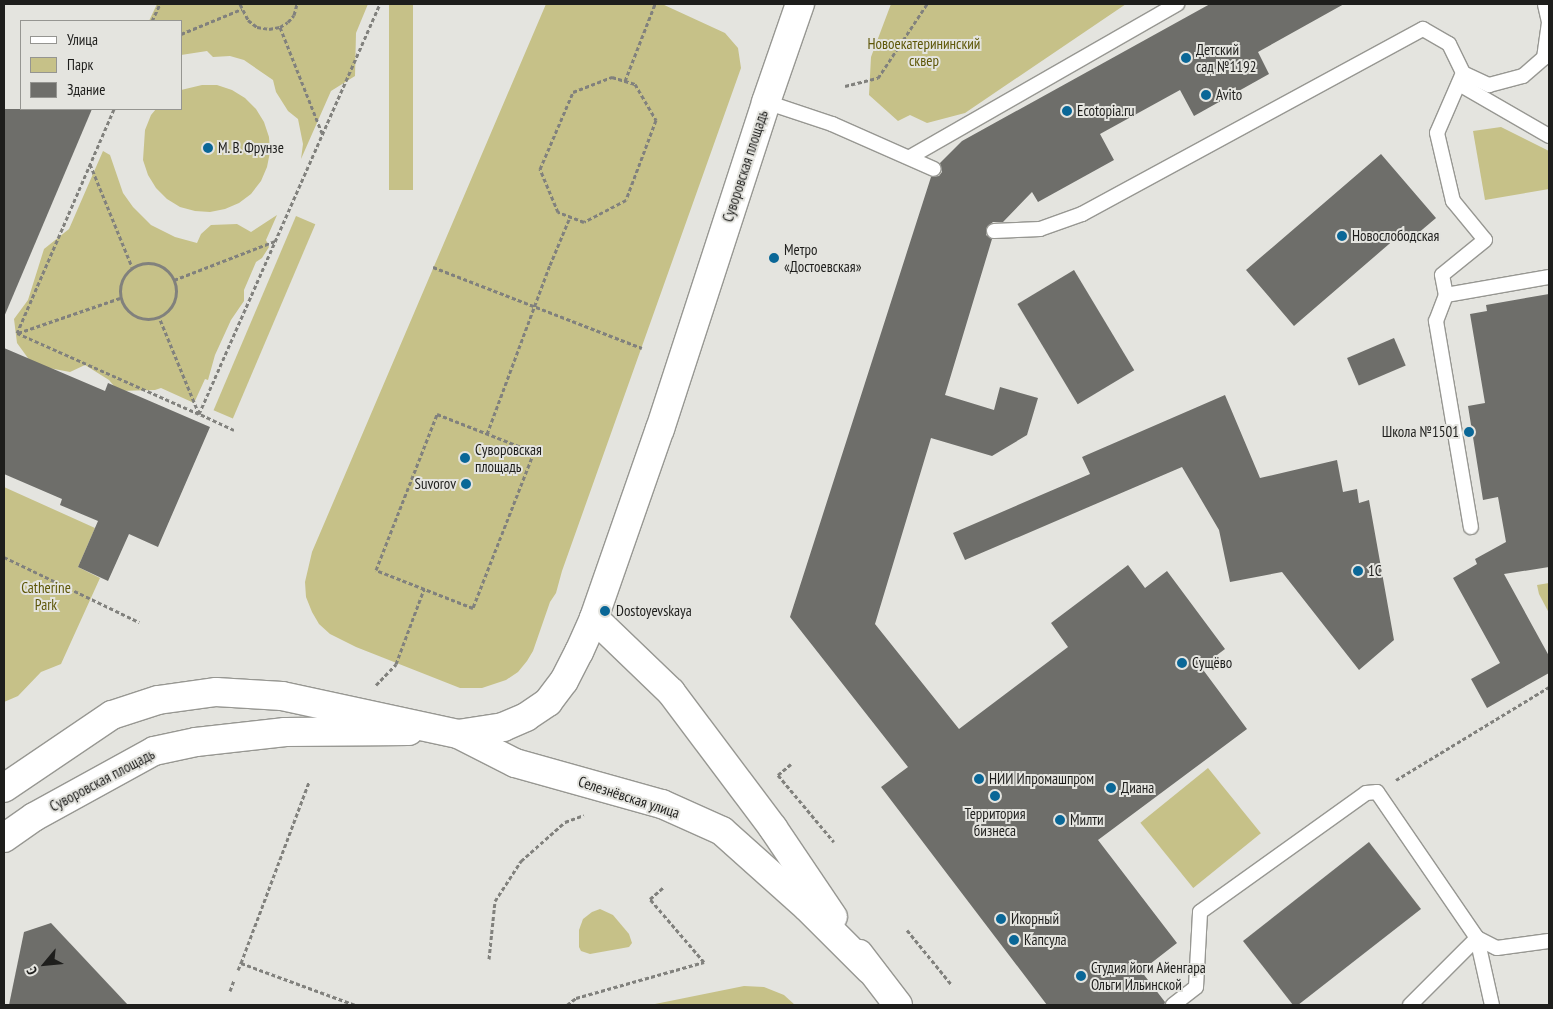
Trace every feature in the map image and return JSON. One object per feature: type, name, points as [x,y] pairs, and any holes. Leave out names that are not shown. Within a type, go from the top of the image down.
[{"type":"main road","name":"Суворовская площадь","points":[[4,838],[34,817],[132,761],[154,751],[177,745],[285,732],[390,729],[458,734],[503,727],[526,717],[548,702],[564,681],[594,618],[660,429],[766,102],[800,4]]},
{"type":"main road","name":"Селезнёвская улица","points":[[594,618],[671,692],[773,828],[870,970],[898,1005]]},
{"type":"main road","points":[[4,788],[112,715],[158,700],[216,692],[282,696],[458,734]]},
{"type":"main road","name":"Селезнёвская улица","points":[[458,734],[515,763],[662,804],[722,831],[808,907],[870,970]]},
{"type":"lane","points":[[910,157],[1177,4]]},
{"type":"lane","points":[[1461,79],[1489,85],[1523,76],[1544,58],[1548,22],[1545,4]]},
{"type":"lane","points":[[994,230],[1040,229],[1082,214],[1423,29],[1449,44],[1461,79],[1549,136]]},
{"type":"lane","points":[[1461,79],[1437,133],[1453,201],[1486,240],[1442,275],[1446,295],[1436,321],[1471,527]]},
{"type":"lane","points":[[766,102],[832,124],[934,169]]},
{"type":"lane","points":[[1446,295],[1549,277]]},
{"type":"lane","points":[[1172,1005],[1196,986],[1200,912],[1366,793],[1377,792],[1477,938],[1492,1005]]},
{"type":"lane","points":[[1477,938],[1497,948],[1549,941]]},
{"type":"lane","points":[[1410,1005],[1477,938]]},
{"type":"path","points":[[152,20],[160,4]]},
{"type":"path","points":[[240,4],[248,20],[257,27],[269,29],[280,27],[294,15],[297,4]]},
{"type":"path","points":[[199,414],[380,4]]},
{"type":"path","points":[[624,81],[655,4]]},
{"type":"path","points":[[845,86],[878,78],[927,4]]},
{"type":"path","points":[[182,34],[242,10]]},
{"type":"path","points":[[280,27],[323,134]]},
{"type":"path","points":[[612,77],[624,81],[635,84],[656,120],[626,200],[584,222],[558,212],[540,169],[574,92],[612,77]]},
{"type":"path","points":[[17,333],[114,110]]},
{"type":"path","points":[[90,164],[132,267]]},
{"type":"path","points":[[487,434],[570,217]]},
{"type":"path","points":[[174,280],[275,241]]},
{"type":"path","points":[[144,263],[156,264],[166,270],[174,280],[176,291],[174,302],[168,311],[159,317],[146,320],[135,317],[125,309],[120,298],[119,286],[124,275],[132,267],[144,263]]},
{"type":"path","points":[[433,268],[642,348]]},
{"type":"path","points":[[17,333],[120,298]]},
{"type":"path","points":[[159,317],[199,414]]},
{"type":"path","points":[[17,333],[234,430]]},
{"type":"path","points":[[437,414],[534,452],[473,608],[424,589],[376,570],[437,414]]},
{"type":"path","points":[[4,557],[139,622]]},
{"type":"path","points":[[372,688],[396,664],[424,589]]},
{"type":"path","points":[[1377,792],[1549,687]]},
{"type":"path","points":[[791,764],[778,775],[834,842]]},
{"type":"path","points":[[238,970],[309,782]]},
{"type":"path","points":[[489,959],[495,901],[521,861],[566,822],[592,812]]},
{"type":"path","points":[[567,1005],[576,998],[704,962],[650,899],[664,887]]},
{"type":"path","points":[[907,930],[951,984]]},
{"type":"path","points":[[241,963],[355,1005]]},
{"type":"path","points":[[230,991],[234,980]]},
{"type":"green space","points":[[157,4],[368,4],[356,33],[355,76],[331,91],[301,159],[303,144],[298,119],[288,111],[276,92],[273,80],[244,60],[230,56],[213,57],[207,51],[182,55],[182,20],[149,20]]},
{"type":"green space","points":[[389,4],[413,4],[413,190],[389,190]]},
{"type":"green space","points":[[546,4],[662,4],[725,33],[738,48],[741,68],[562,571],[556,593],[550,602],[533,651],[518,672],[506,680],[482,688],[460,688],[356,647],[330,634],[319,624],[312,612],[306,597],[305,582],[312,552]]},
{"type":"green space","name":"Новоекатерининский сквер","points":[[891,4],[1126,4],[965,113],[927,123],[910,115],[898,121],[869,95],[871,57]]},
{"type":"green space","points":[[202,85],[217,85],[232,90],[245,98],[256,109],[264,122],[269,137],[270,152],[267,167],[261,181],[251,194],[239,203],[225,209],[210,212],[180,207],[167,199],[156,188],[148,175],[143,160],[145,130],[155,110],[182,110],[182,90]]},
{"type":"green space","points":[[1501,127],[1549,151],[1549,189],[1485,200],[1473,131]]},
{"type":"green space","points":[[103,151],[110,155],[123,193],[133,207],[151,225],[175,237],[197,243],[201,234],[211,225],[237,224],[251,232],[277,215],[266,240],[269,247],[262,258],[256,262],[244,290],[244,301],[231,320],[215,355],[208,380],[205,379],[194,403],[161,388],[155,390],[118,391],[109,380],[85,365],[70,372],[33,365],[17,343],[14,319],[28,300],[44,249],[69,229]]},
{"type":"green space","points":[[296,216],[315,224],[233,418],[214,410]]},
{"type":"green space","name":"Catherine Park","points":[[4,487],[95,528],[78,567],[100,578],[61,664],[41,672],[18,696],[4,702]]},
{"type":"green space","points":[[1549,583],[1549,613],[1539,594],[1537,585]]},
{"type":"green space","points":[[1208,768],[1261,833],[1193,888],[1140,823]]},
{"type":"green space","points":[[600,909],[613,915],[629,934],[632,943],[629,947],[590,954],[581,951],[579,947],[579,930],[583,919]]},
{"type":"green space","points":[[744,986],[764,987],[784,995],[795,1005],[650,1005]]},
{"type":"building","points":[[1210,4],[1344,4],[1258,52],[1269,74],[1194,116],[1180,90],[1100,134],[1114,160],[1038,202],[1032,192],[1003,222],[993,222],[987,227],[986,235],[992,239],[945,395],[994,410],[1000,387],[1038,398],[1027,435],[992,456],[931,438],[875,624],[959,729],[1068,647],[1051,623],[1128,565],[1145,588],[1167,571],[1225,649],[1201,667],[1247,729],[1098,840],[1177,943],[1141,971],[1165,1002],[1164,1005],[1047,1005],[881,787],[908,767],[790,617],[931,177],[939,176],[942,172],[940,163],[962,141]]},
{"type":"building","points":[[4,109],[92,110],[4,317]]},
{"type":"building","name":"Новослободская","points":[[1381,154],[1436,218],[1410,240],[1403,232],[1294,326],[1246,270]]},
{"type":"building","points":[[1074,270],[1134,370],[1078,404],[1017,304]]},
{"type":"building","points":[[1549,294],[1549,567],[1504,574],[1549,656],[1549,673],[1487,708],[1471,679],[1500,663],[1453,578],[1477,564],[1475,559],[1506,542],[1498,497],[1483,500],[1468,406],[1485,403],[1470,314],[1487,311],[1486,305]]},
{"type":"building","points":[[1394,338],[1406,366],[1359,386],[1347,358]]},
{"type":"building","points":[[4,348],[105,391],[108,383],[210,427],[158,547],[129,534],[108,581],[78,567],[98,521],[60,505],[62,499],[4,474]]},
{"type":"building","points":[[1225,395],[1260,478],[1337,460],[1343,492],[1357,489],[1359,503],[1369,500],[1394,640],[1359,670],[1282,572],[1230,582],[1219,530],[1182,467],[965,560],[953,533],[1090,474],[1082,457]]},
{"type":"building","points":[[1369,842],[1421,909],[1298,1005],[1293,1005],[1243,941]]},
{"type":"building","points":[[51,923],[128,1005],[9,1005],[24,932]]},
{"type":"place","name":"Детский сад №1192","points":[[1186,58]]},
{"type":"place","name":"Avito","points":[[1206,95]]},
{"type":"place","name":"Ecotopia.ru","points":[[1067,111]]},
{"type":"place","name":"М. В. Фрунзе","points":[[208,148]]},
{"type":"place","name":"Новослободская","points":[[1342,236]]},
{"type":"place","name":"Метро «Достоевская»","points":[[774,258]]},
{"type":"place","name":"Школа №1501","points":[[1469,432]]},
{"type":"place","name":"Суворовская площадь","points":[[465,458]]},
{"type":"place","name":"Suvorov","points":[[466,484]]},
{"type":"place","name":"1С","points":[[1358,571]]},
{"type":"place","name":"Dostoyevskaya","points":[[605,611]]},
{"type":"place","name":"Сущёво","points":[[1182,663]]},
{"type":"place","name":"НИИ Ипромашпром","points":[[979,779]]},
{"type":"place","name":"Диана","points":[[1111,788]]},
{"type":"place","name":"Территория бизнеса","points":[[995,796]]},
{"type":"place","name":"Милти","points":[[1060,820]]},
{"type":"place","name":"Икорный","points":[[1001,919]]},
{"type":"place","name":"Капсула","points":[[1014,940]]},
{"type":"place","name":"Студия йоги Айенгара Ольги Ильинской","points":[[1081,976]]}]
